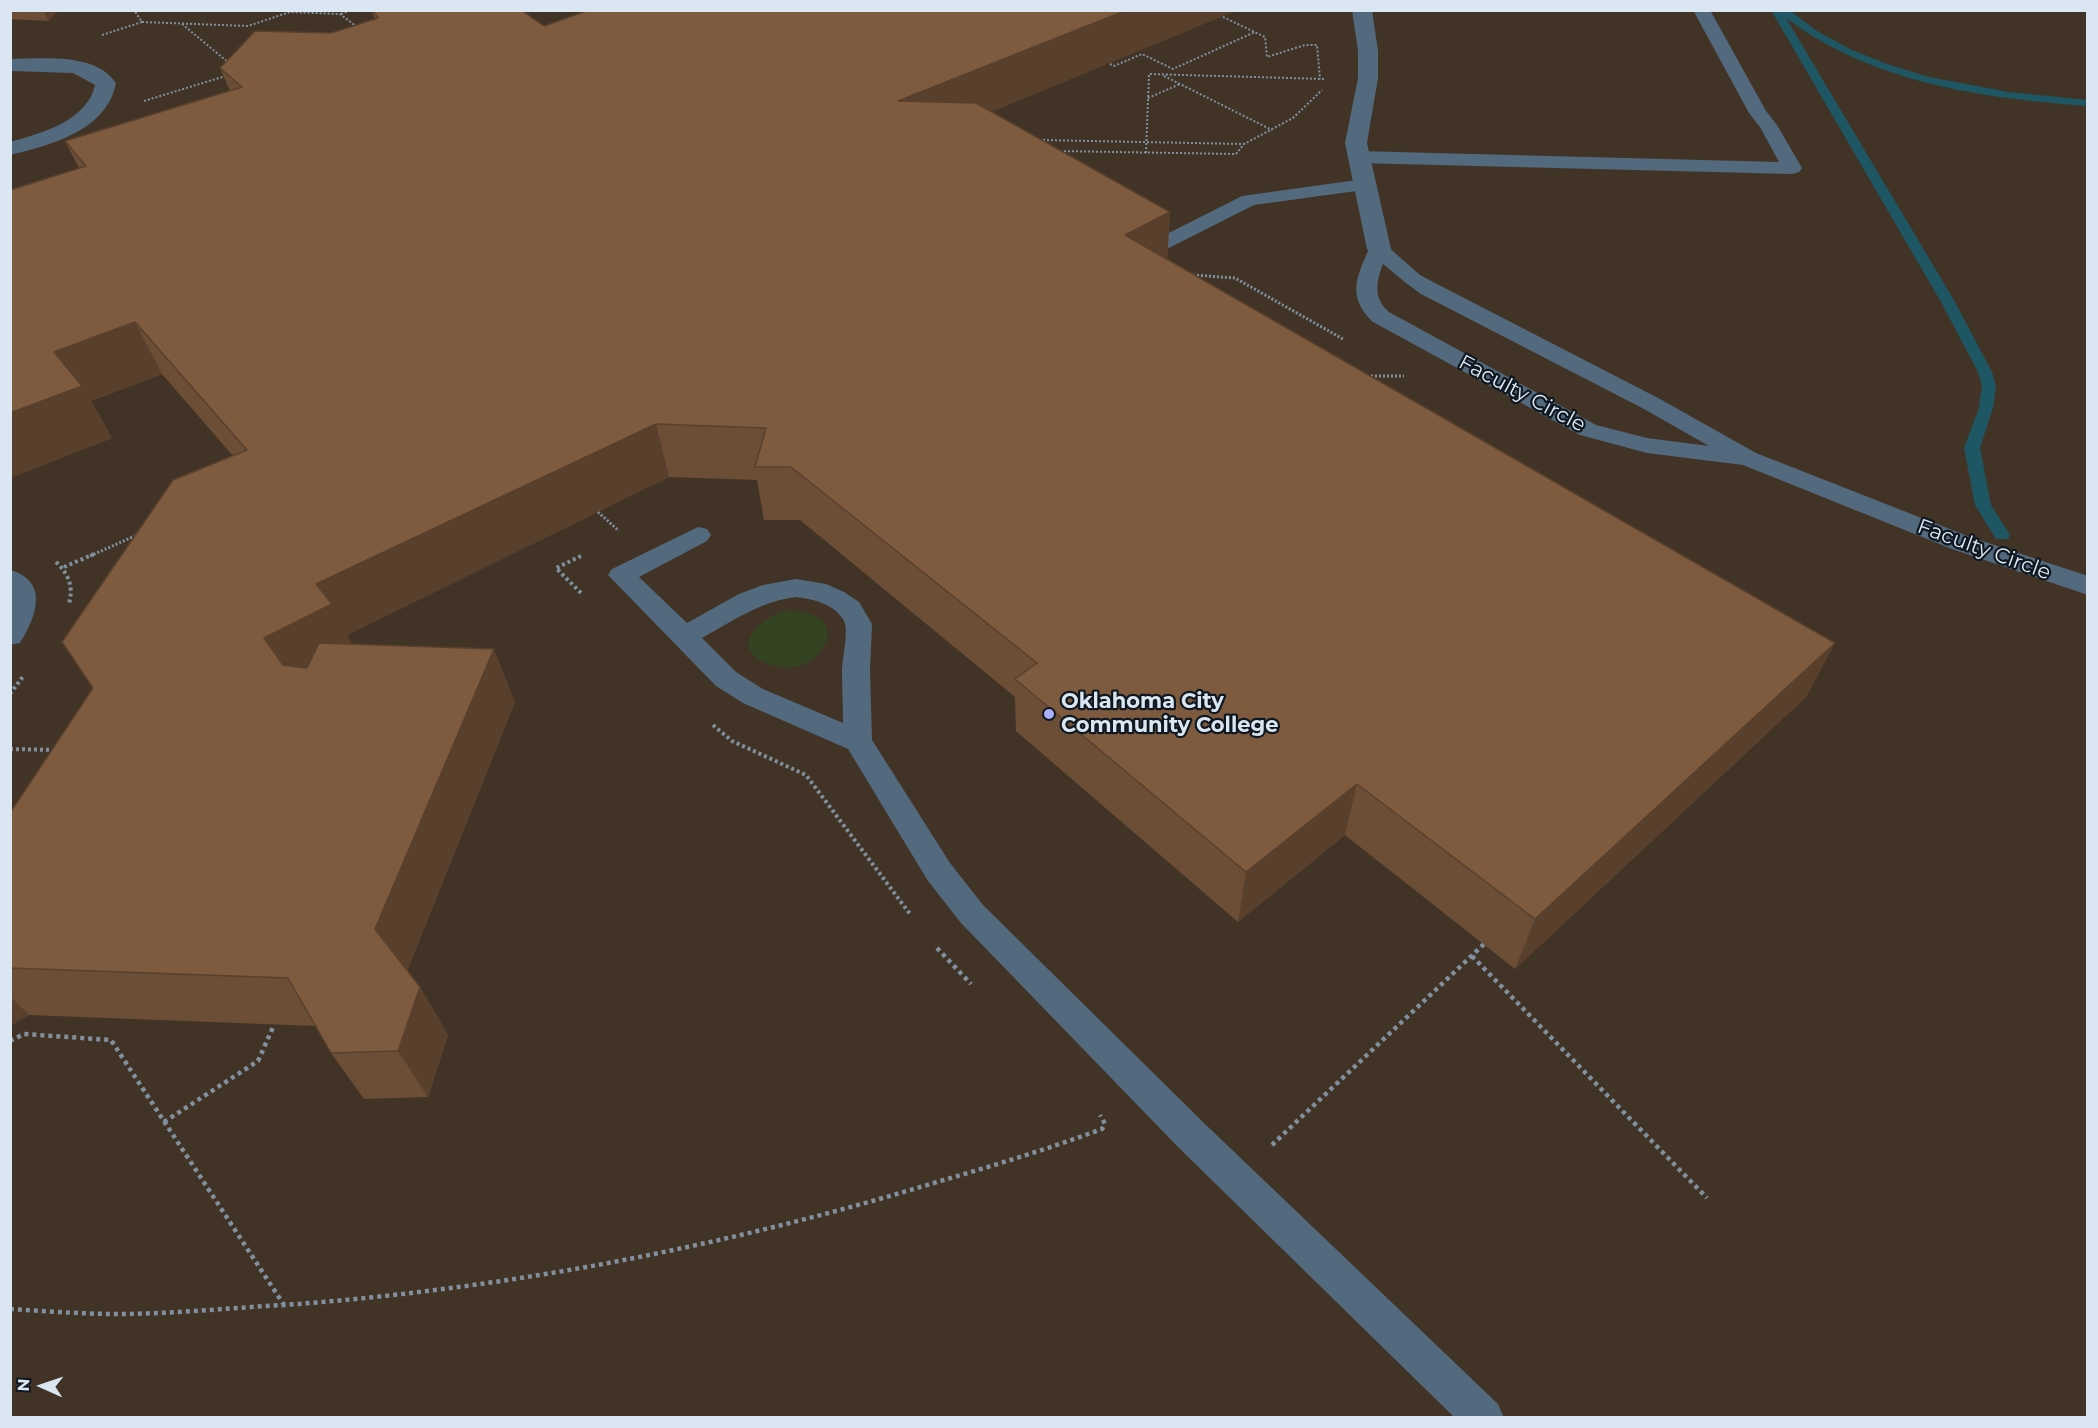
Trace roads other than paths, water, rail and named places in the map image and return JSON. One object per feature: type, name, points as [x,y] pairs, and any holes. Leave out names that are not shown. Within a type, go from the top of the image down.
[{"type":"street","points":[[1362,10],[1368,51],[1368,78],[1356,143],[1378,249]]},
{"type":"street","points":[[10,149],[74,126],[95,108],[106,94],[106,83],[99,75],[85,69],[11,64]]},
{"type":"lane","points":[[1358,157],[1792,168],[1768,125],[1758,113],[1701,10]]},
{"type":"lane","points":[[1156,247],[1249,200],[1364,184]]},
{"type":"lane","name":"Faculty Circle","points":[[1748,458],[1649,445],[1602,436],[1587,430],[1381,317],[1372,311],[1367,303],[1365,283],[1378,249],[1413,279],[1429,289],[1652,404],[1748,458],[1960,543],[2088,586]]},
{"type":"lane","points":[[698,535],[621,575],[726,679],[753,696],[858,741]]},
{"type":"lane","points":[[10,579],[20,585],[25,596],[23,611],[10,636]]},
{"type":"lane","points":[[684,636],[748,601],[772,591],[796,588],[817,590],[836,598],[850,609],[859,624],[856,670],[858,741],[939,872],[972,914],[1245,1189],[1484,1418]]},
{"type":"waterway","points":[[1776,10],[1948,302],[1985,372],[1989,386],[1986,408],[1972,448],[1983,505],[2002,535]]},
{"type":"waterway","points":[[1782,10],[1813,33],[1848,52],[1886,68],[1968,89],[2009,96],[2088,103]]},
{"type":"place","name":"Oklahoma City Community College","points":[[1049,714]]}]
